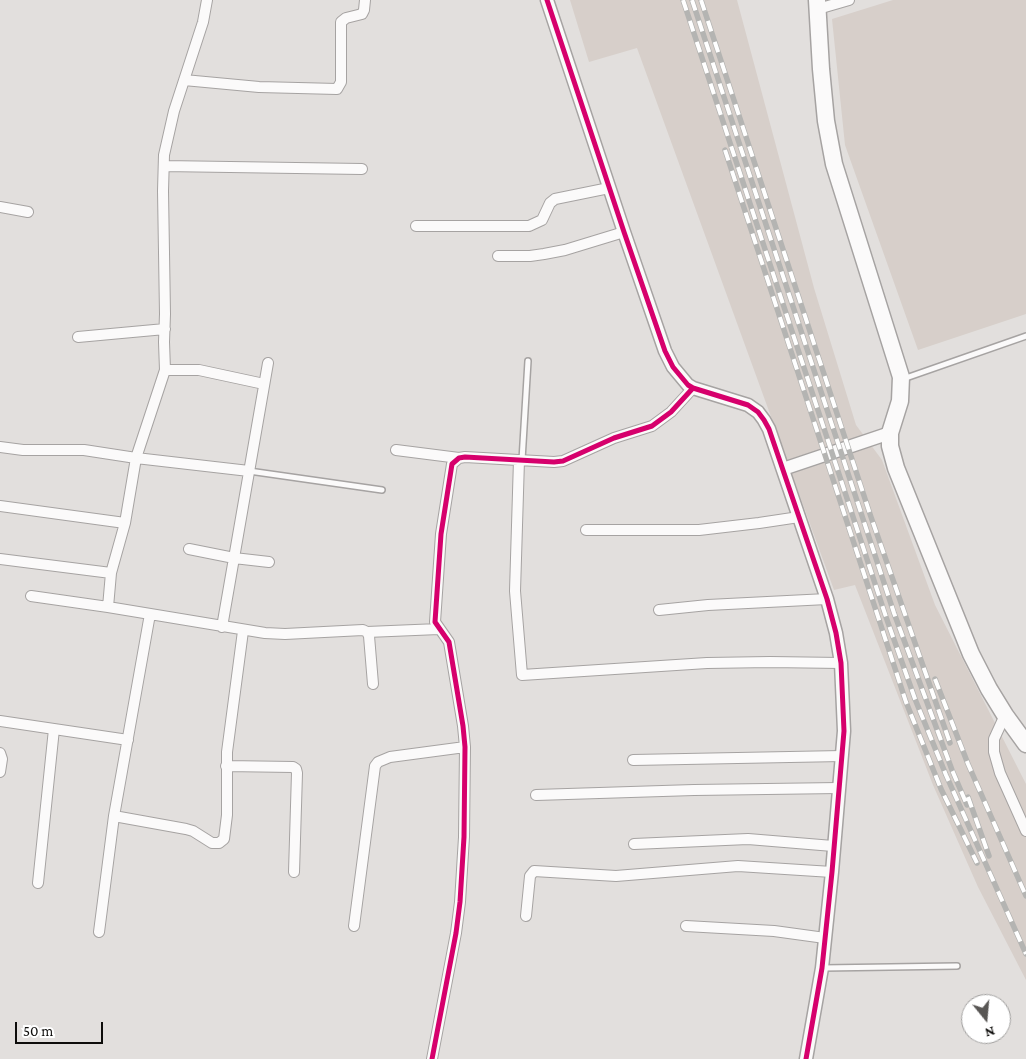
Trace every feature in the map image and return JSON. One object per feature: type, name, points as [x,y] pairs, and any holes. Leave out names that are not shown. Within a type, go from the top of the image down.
[{"type":"main road","points":[[818,5],[826,121],[834,164],[894,352],[900,380],[900,401],[890,433],[890,446],[896,468],[970,654],[988,689],[1026,744]]},
{"type":"street","points":[[108,607],[111,573],[125,523],[136,458],[165,370],[164,155],[174,111],[203,22],[207,0]]},
{"type":"street","points":[[184,80],[250,86],[337,89],[341,82],[341,22],[346,18],[362,14],[365,0]]},
{"type":"street","points":[[547,0],[665,351],[679,376],[693,388],[748,405],[758,412],[769,430],[827,599],[841,663],[844,731],[822,968],[806,1059]]},
{"type":"street","points":[[818,5],[849,0]]},
{"type":"street","points":[[164,166],[362,169]]},
{"type":"street","points":[[416,226],[529,226],[542,220],[550,203],[555,199],[609,188]]},
{"type":"street","points":[[0,207],[28,212]]},
{"type":"street","points":[[498,256],[530,256],[565,250],[624,232]]},
{"type":"street","points":[[78,336],[165,329]]},
{"type":"street","points":[[222,627],[268,363]]},
{"type":"street","points":[[165,370],[200,370],[264,384]]},
{"type":"street","points":[[396,450],[459,458],[563,461],[614,438],[652,426],[671,412],[693,388]]},
{"type":"street","points":[[783,469],[890,433]]},
{"type":"street","points":[[0,447],[23,450],[84,450],[249,471]]},
{"type":"street","points":[[432,1059],[456,933],[464,837],[465,747],[449,642],[436,625],[435,618],[441,534],[452,464],[459,458]]},
{"type":"street","points":[[520,460],[516,591],[522,675],[707,663],[841,663]]},
{"type":"street","points":[[0,506],[125,523]]},
{"type":"street","points":[[586,530],[699,530],[799,517]]},
{"type":"street","points":[[189,549],[234,558],[269,562]]},
{"type":"street","points":[[0,558],[111,573]]},
{"type":"street","points":[[31,596],[108,607],[243,631],[278,634],[439,629]]},
{"type":"street","points":[[659,610],[708,605],[827,599]]},
{"type":"street","points":[[99,932],[114,816],[150,614]]},
{"type":"street","points":[[114,816],[186,829],[193,831],[212,843],[219,843],[224,839],[227,815],[226,766],[243,631]]},
{"type":"street","points":[[367,632],[373,684]]},
{"type":"street","points":[[1005,715],[994,739],[994,752],[1000,772],[1026,831]]},
{"type":"street","points":[[0,721],[128,740]]},
{"type":"street","points":[[38,883],[54,729]]},
{"type":"street","points":[[354,926],[375,766],[378,762],[390,757],[465,747]]},
{"type":"street","points":[[0,753],[2,759],[0,772]]},
{"type":"street","points":[[633,760],[842,756]]},
{"type":"street","points":[[226,766],[293,767],[296,769],[294,872]]},
{"type":"street","points":[[536,796],[694,790],[839,788]]},
{"type":"street","points":[[634,844],[748,839],[833,846]]},
{"type":"street","points":[[526,916],[530,876],[534,871],[616,876],[738,866],[832,872]]},
{"type":"street","points":[[686,926],[774,931],[825,938]]},
{"type":"lane","points":[[900,380],[1026,336]]},
{"type":"lane","points":[[520,460],[528,361]]},
{"type":"lane","points":[[249,471],[382,490]]},
{"type":"lane","points":[[822,968],[958,966]]},
{"type":"shaded area","points":[[570,0],[737,0],[814,288],[856,425],[882,460],[935,605],[1026,784],[1026,980],[978,887],[933,785],[855,585],[834,590],[637,48],[589,62]]},
{"type":"shaded area","points":[[893,0],[1026,0],[1026,314],[918,350],[845,145],[832,19]]},
{"type":"railway","points":[[683,0],[886,617],[915,699],[946,775],[1026,954]]},
{"type":"railway","points":[[692,0],[894,613],[952,770],[967,805]]},
{"type":"railway","points":[[701,0],[871,517],[950,743]]},
{"type":"railway","points":[[725,150],[906,702],[941,789],[977,863]]},
{"type":"railway","points":[[935,679],[968,764],[1026,896]]},
{"type":"railway","points":[[968,797],[989,856]]},
{"type":"cycle path","points":[[547,0],[665,351],[673,367],[688,385],[748,405],[758,412],[764,420],[769,429],[827,599],[836,633],[841,663],[844,731],[822,968],[806,1059]]},
{"type":"cycle path","points":[[432,1059],[456,933],[464,837],[465,747],[463,726],[449,642],[435,622],[441,534],[452,464],[459,458],[465,457],[563,461],[614,438],[652,426],[671,412],[693,388]]}]
